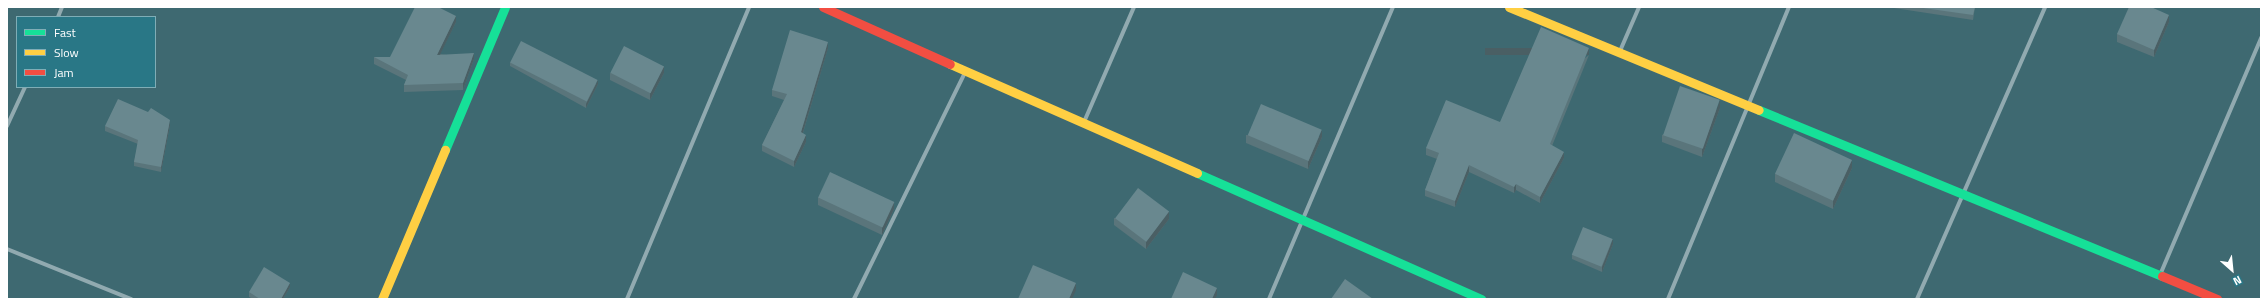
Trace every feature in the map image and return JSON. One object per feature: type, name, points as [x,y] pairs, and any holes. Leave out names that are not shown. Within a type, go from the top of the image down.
[{"type":"street","points":[[382,299],[505,7]]},
{"type":"street","points":[[627,299],[749,7]]},
{"type":"street","points":[[823,7],[965,72],[1084,123],[1299,221],[1481,299]]},
{"type":"street","points":[[1084,123],[1134,7]]},
{"type":"street","points":[[1269,299],[1299,221],[1392,7]]},
{"type":"street","points":[[1509,7],[1620,51],[1963,196],[2217,299]]},
{"type":"street","points":[[1620,51],[1639,7]]},
{"type":"street","points":[[1668,299],[1790,7]]},
{"type":"street","points":[[1917,299],[2045,7]]},
{"type":"street","points":[[2160,275],[2261,38]]},
{"type":"street","points":[[854,299],[965,72]]},
{"type":"street","points":[[7,126],[25,88]]},
{"type":"street","points":[[7,250],[131,299]]},
{"type":"building","points":[[415,7],[438,7],[456,16],[437,55],[474,53],[463,83],[404,85],[408,75],[374,57],[390,57]]},
{"type":"building","points":[[1916,7],[1975,7],[1973,15]]},
{"type":"building","points":[[2129,7],[2151,7],[2169,15],[2154,50],[2117,34]]},
{"type":"building","points":[[1541,27],[1589,48],[1550,144],[1564,152],[1540,197],[1516,184],[1514,187],[1469,165],[1455,201],[1425,190],[1439,153],[1426,148],[1446,100],[1500,122]]},
{"type":"building","points":[[790,30],[828,42],[801,132],[806,135],[794,161],[762,145],[787,94],[772,90]]},
{"type":"building","points":[[521,41],[598,80],[587,101],[510,62]]},
{"type":"building","points":[[624,46],[664,66],[650,93],[610,73]]},
{"type":"building","points":[[1680,86],[1720,100],[1703,149],[1663,135]]},
{"type":"building","points":[[118,99],[148,112],[151,108],[170,120],[161,167],[134,162],[138,140],[105,126]]},
{"type":"building","points":[[1261,104],[1322,130],[1308,161],[1248,135]]},
{"type":"building","points":[[1794,133],[1852,160],[1833,201],[1775,174]]},
{"type":"building","points":[[830,172],[894,202],[883,227],[818,197]]},
{"type":"building","points":[[1138,188],[1169,211],[1146,242],[1115,218]]},
{"type":"building","points":[[1583,227],[1613,239],[1601,267],[1572,255]]},
{"type":"building","points":[[1033,265],[1076,283],[1069,299],[1018,299]]},
{"type":"building","points":[[264,267],[290,283],[281,299],[260,299],[249,292]]},
{"type":"building","points":[[1183,272],[1217,288],[1212,299],[1171,299]]},
{"type":"building","points":[[1345,279],[1373,299],[1331,299]]},
{"type":"traffic: fast","points":[[445,150],[505,7]]},
{"type":"traffic: fast","points":[[1759,110],[2162,276]]},
{"type":"traffic: fast","points":[[1197,173],[1481,299]]},
{"type":"traffic: slow","points":[[1509,7],[1759,110]]},
{"type":"traffic: slow","points":[[950,64],[1197,173]]},
{"type":"traffic: slow","points":[[382,299],[445,150]]},
{"type":"traffic: jam","points":[[823,7],[950,64]]},
{"type":"traffic: jam","points":[[2162,276],[2217,299]]}]
